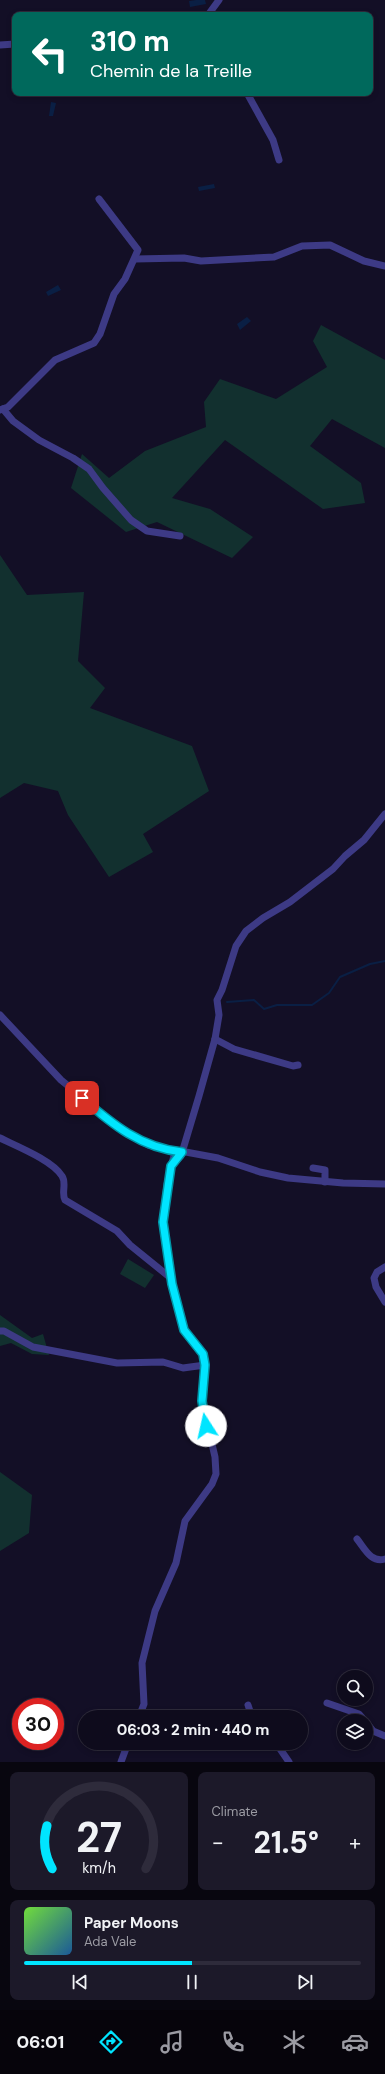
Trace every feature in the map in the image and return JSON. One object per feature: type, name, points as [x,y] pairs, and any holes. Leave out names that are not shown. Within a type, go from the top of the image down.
[{"type":"street","points":[[210,12],[219,0]]},
{"type":"street","points":[[0,45],[12,44]]},
{"type":"street","points":[[249,96],[273,140],[279,160]]},
{"type":"street","points":[[99,199],[138,250],[135,259],[114,294],[100,334],[94,342],[54,360],[8,407],[2,409],[13,421],[39,440],[73,458],[89,469],[103,488],[131,520],[147,531],[180,536]]},
{"type":"street","points":[[135,259],[184,258],[201,261],[274,257],[302,246],[330,245],[364,261],[385,266]]},
{"type":"street","points":[[171,1163],[182,1152],[215,1040],[219,1015],[217,1000],[236,946],[246,932],[262,918],[290,902],[333,869],[345,856],[364,840],[385,814]]},
{"type":"street","points":[[0,1015],[35,1054],[100,1113],[127,1134],[159,1148],[218,1158],[270,1175],[325,1182],[385,1184]]},
{"type":"street","points":[[215,1040],[234,1049],[293,1066],[298,1065]]},
{"type":"street","points":[[0,1138],[33,1154],[56,1170],[62,1176],[64,1181],[63,1194],[66,1200],[117,1231],[130,1245],[172,1279]]},
{"type":"street","points":[[159,1148],[171,1163]]},
{"type":"street","points":[[142,1710],[144,1704],[142,1663],[155,1611],[176,1563],[185,1521],[212,1484],[216,1474],[215,1457],[202,1401],[205,1365],[203,1354],[184,1330],[172,1279],[163,1222],[174,1151]]},
{"type":"street","points":[[313,1168],[325,1170],[325,1182]]},
{"type":"street","points":[[385,1267],[377,1272],[374,1278],[376,1287],[385,1302]]},
{"type":"street","points":[[0,1331],[4,1331],[33,1347],[117,1363],[163,1362],[183,1368],[205,1365]]},
{"type":"street","points":[[357,1539],[372,1558],[377,1560],[385,1559]]},
{"type":"street","points":[[327,1703],[359,1714]]},
{"type":"street","points":[[248,1705],[250,1710]]},
{"type":"street","points":[[373,1731],[385,1736]]},
{"type":"street","points":[[121,1762],[125,1750]]},
{"type":"street","points":[[281,1750],[289,1762]]},
{"type":"green space","points":[[321,325],[385,360],[385,448],[332,419],[310,446],[361,483],[365,503],[323,509],[225,440],[172,498],[210,509],[253,537],[232,558],[157,522],[126,532],[71,488],[82,454],[109,478],[145,451],[206,427],[204,402],[220,379],[276,399],[327,367],[313,341]]},
{"type":"green space","points":[[0,555],[27,595],[84,592],[78,661],[105,688],[90,708],[192,746],[209,791],[143,834],[153,852],[109,877],[68,815],[58,791],[24,783],[0,798]]},
{"type":"green space","points":[[128,1259],[154,1275],[145,1288],[120,1274]]},
{"type":"green space","points":[[0,1315],[32,1338],[43,1334],[49,1355],[32,1354],[11,1343],[0,1346]]},
{"type":"green space","points":[[0,1472],[32,1495],[29,1533],[0,1551]]},
{"type":"water","points":[[205,0],[206,4],[190,7],[189,1]]},
{"type":"water","points":[[51,102],[56,103],[53,116],[49,116]]},
{"type":"water","points":[[214,184],[215,188],[199,191],[198,187]]},
{"type":"water","points":[[58,285],[61,290],[48,296],[46,292]]},
{"type":"water","points":[[247,317],[251,321],[240,330],[237,324]]},
{"type":"waterway","points":[[227,1002],[254,1000],[264,1009],[277,1005],[312,1005],[329,993],[340,977],[370,964],[385,961]]},
{"type":"route","points":[[82,1098],[127,1134],[148,1145],[161,1149],[182,1152],[181,1156],[171,1166],[167,1184],[163,1222],[172,1284],[184,1330],[203,1354],[205,1365],[202,1401],[206,1426]]}]
